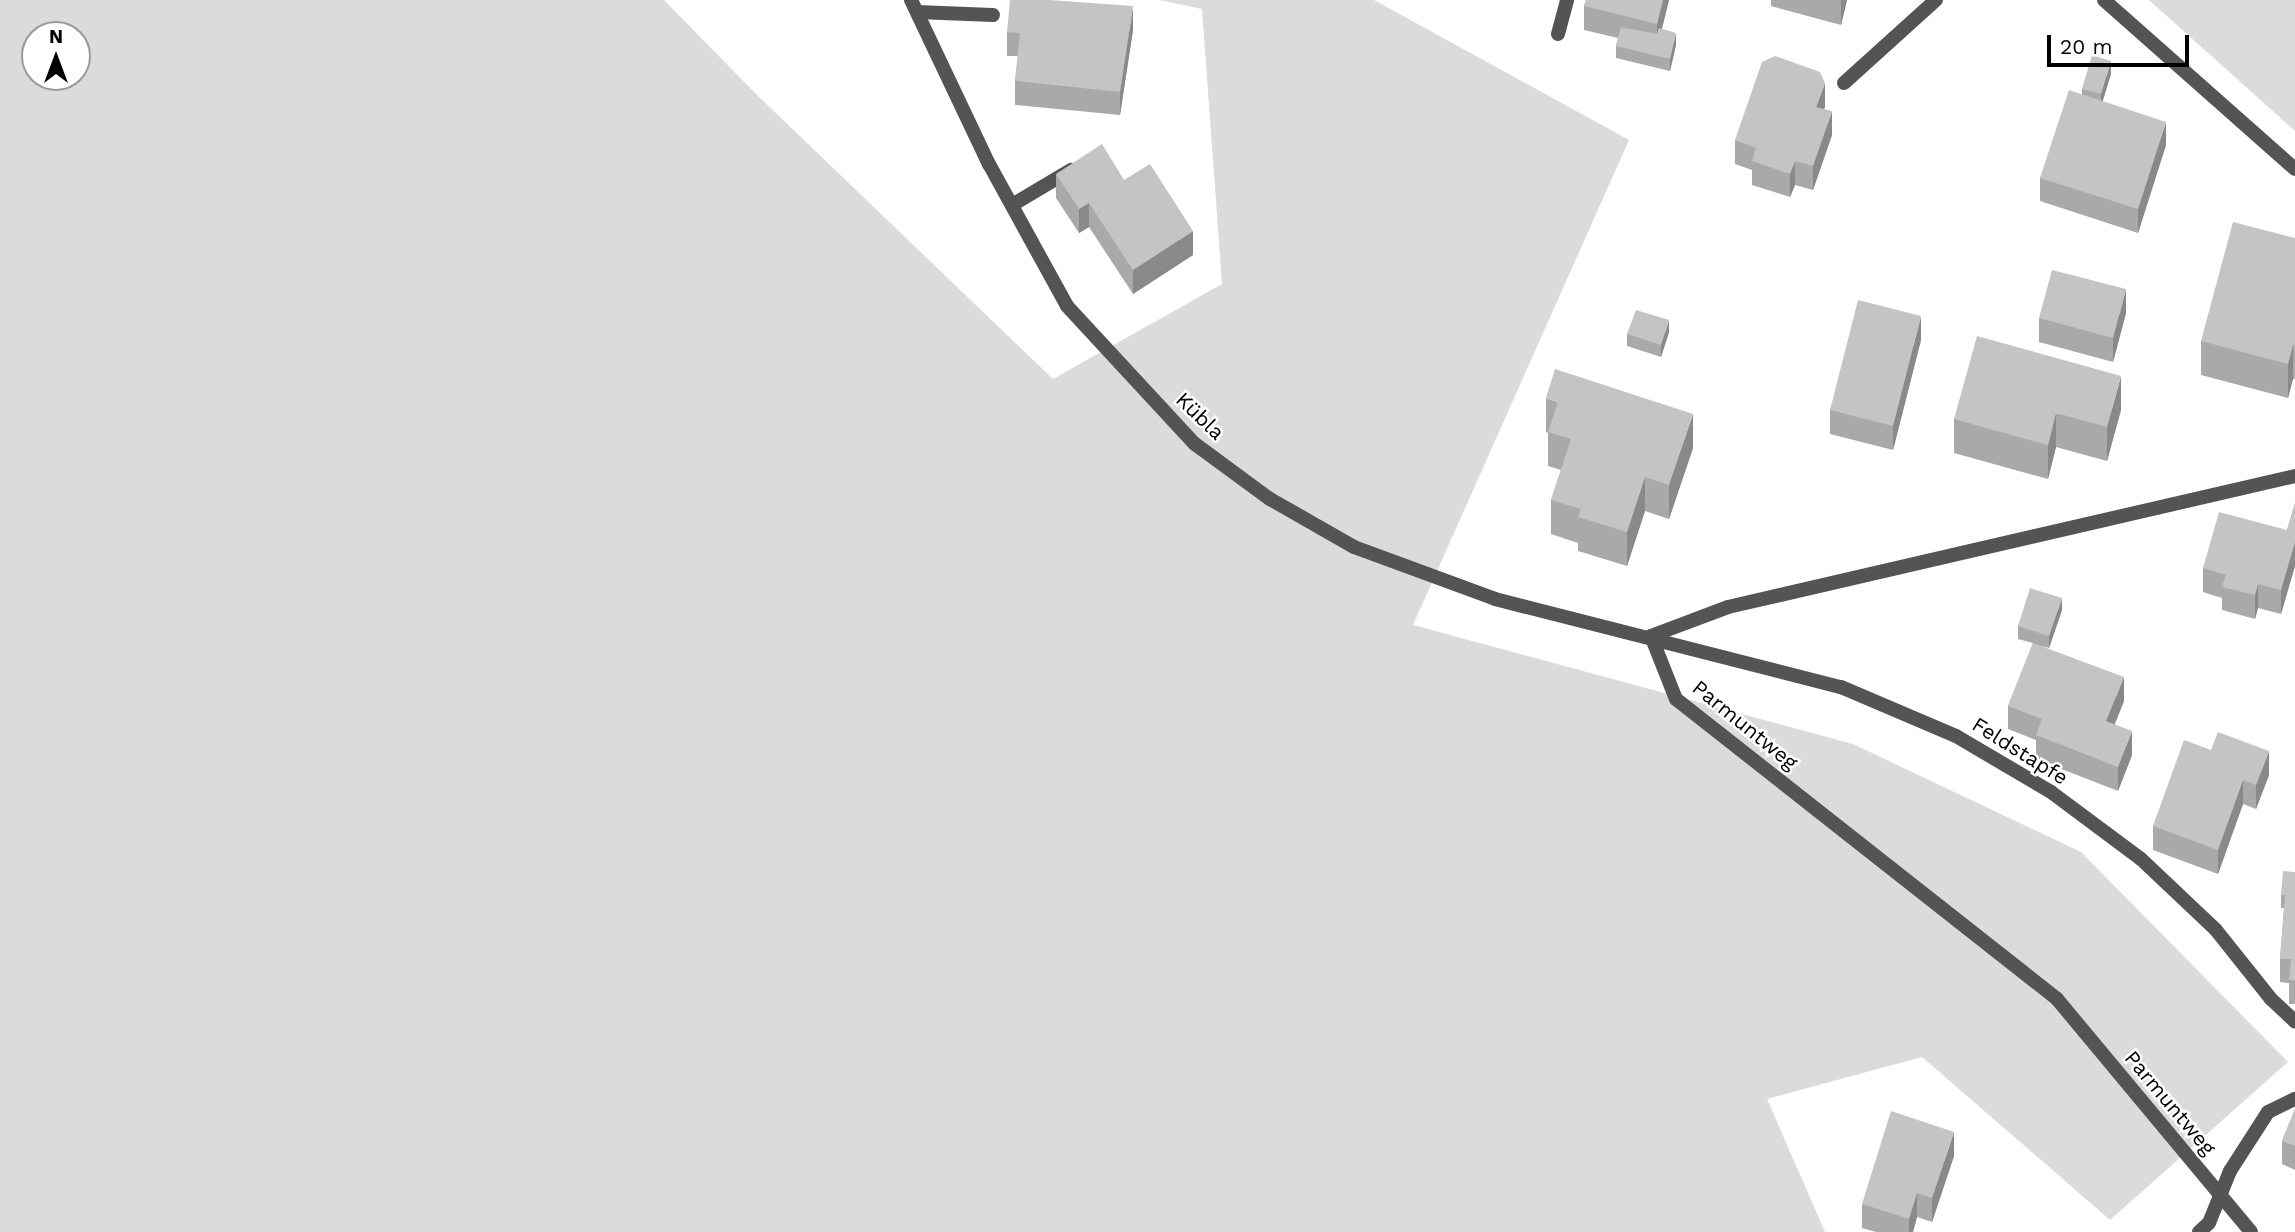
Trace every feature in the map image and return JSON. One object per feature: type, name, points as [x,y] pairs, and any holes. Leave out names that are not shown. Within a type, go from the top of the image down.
[{"type":"street","points":[[1558,34],[1567,0]]},
{"type":"street","points":[[1844,83],[1937,0]]},
{"type":"street","points":[[2104,0],[2295,169]]},
{"type":"street","points":[[914,6],[993,15]]},
{"type":"street","name":"Kübla","points":[[914,6],[1012,205],[1068,306],[1195,444],[1270,499],[1354,547],[1495,599],[1651,636]]},
{"type":"street","points":[[1012,205],[1075,167]]},
{"type":"street","points":[[1651,636],[1728,607],[2295,476]]},
{"type":"street","name":"Feldstapfe","points":[[1651,636],[1841,687],[1956,736],[2051,792],[2141,859],[2216,930],[2271,999],[2295,1021]]},
{"type":"street","name":"Parmuntweg","points":[[1651,636],[1676,699],[2057,999],[2250,1232]]},
{"type":"street","points":[[2199,1232],[2209,1223],[2230,1171],[2268,1112],[2295,1099]]},
{"type":"shaded area","points":[[0,0],[664,0],[757,95],[1053,379],[1222,284],[1202,9],[1159,0],[1374,0],[1629,140],[1413,625],[1853,744],[2081,852],[2288,1062],[2110,1220],[1922,1057],[1767,1099],[1825,1232],[0,1232]]},
{"type":"shaded area","points":[[2149,0],[2295,0],[2295,131]]},
{"type":"building","points":[[1010,0],[1133,6],[1120,92],[1015,81],[1020,33],[1007,32]]},
{"type":"building","points":[[1586,0],[1663,0],[1657,24],[1584,6]]},
{"type":"building","points":[[1621,27],[1657,34],[1659,28],[1676,33],[1670,59],[1616,46]]},
{"type":"building","points":[[2092,55],[2111,61],[2101,94],[2082,89]]},
{"type":"building","points":[[1775,56],[1820,72],[1825,83],[1816,107],[1832,111],[1813,166],[1795,161],[1790,174],[1752,161],[1756,148],[1735,140],[1762,62]]},
{"type":"building","points":[[2069,90],[2166,122],[2138,209],[2040,178]]},
{"type":"building","points":[[1102,144],[1124,180],[1150,164],[1193,231],[1133,270],[1089,203],[1079,209],[1056,174]]},
{"type":"building","points":[[2233,222],[2295,238],[2295,345],[2288,364],[2201,341]]},
{"type":"building","points":[[2052,270],[2126,289],[2113,338],[2039,318]]},
{"type":"building","points":[[1858,300],[1921,316],[1893,426],[1830,410]]},
{"type":"building","points":[[1636,310],[1669,320],[1661,345],[1627,334]]},
{"type":"building","points":[[1977,336],[2121,376],[2107,427],[2056,413],[2048,445],[1954,419]]},
{"type":"building","points":[[1555,369],[1693,414],[1669,485],[1645,477],[1627,532],[1578,517],[1581,509],[1551,500],[1571,439],[1548,432],[1558,402],[1546,398]]},
{"type":"building","points":[[2295,503],[2295,532],[2287,530]]},
{"type":"building","points":[[2219,512],[2295,532],[2295,542],[2281,590],[2258,584],[2255,595],[2222,587],[2226,575],[2203,568]]},
{"type":"building","points":[[2030,588],[2062,598],[2049,636],[2018,626]]},
{"type":"building","points":[[2033,643],[2124,677],[2106,721],[2132,731],[2118,767],[2036,735],[2042,719],[2008,706]]},
{"type":"building","points":[[2218,732],[2269,751],[2256,785],[2243,780],[2218,850],[2153,826],[2184,740],[2211,750]]},
{"type":"building","points":[[2283,871],[2295,872],[2295,884],[2286,884],[2285,895],[2281,895]]},
{"type":"building","points":[[2286,884],[2295,884],[2295,980],[2289,980],[2291,959],[2280,959]]},
{"type":"building","points":[[2295,1109],[2295,1146],[2282,1141]]},
{"type":"building","points":[[1891,1111],[1954,1132],[1932,1198],[1917,1193],[1909,1219],[1862,1204]]}]
